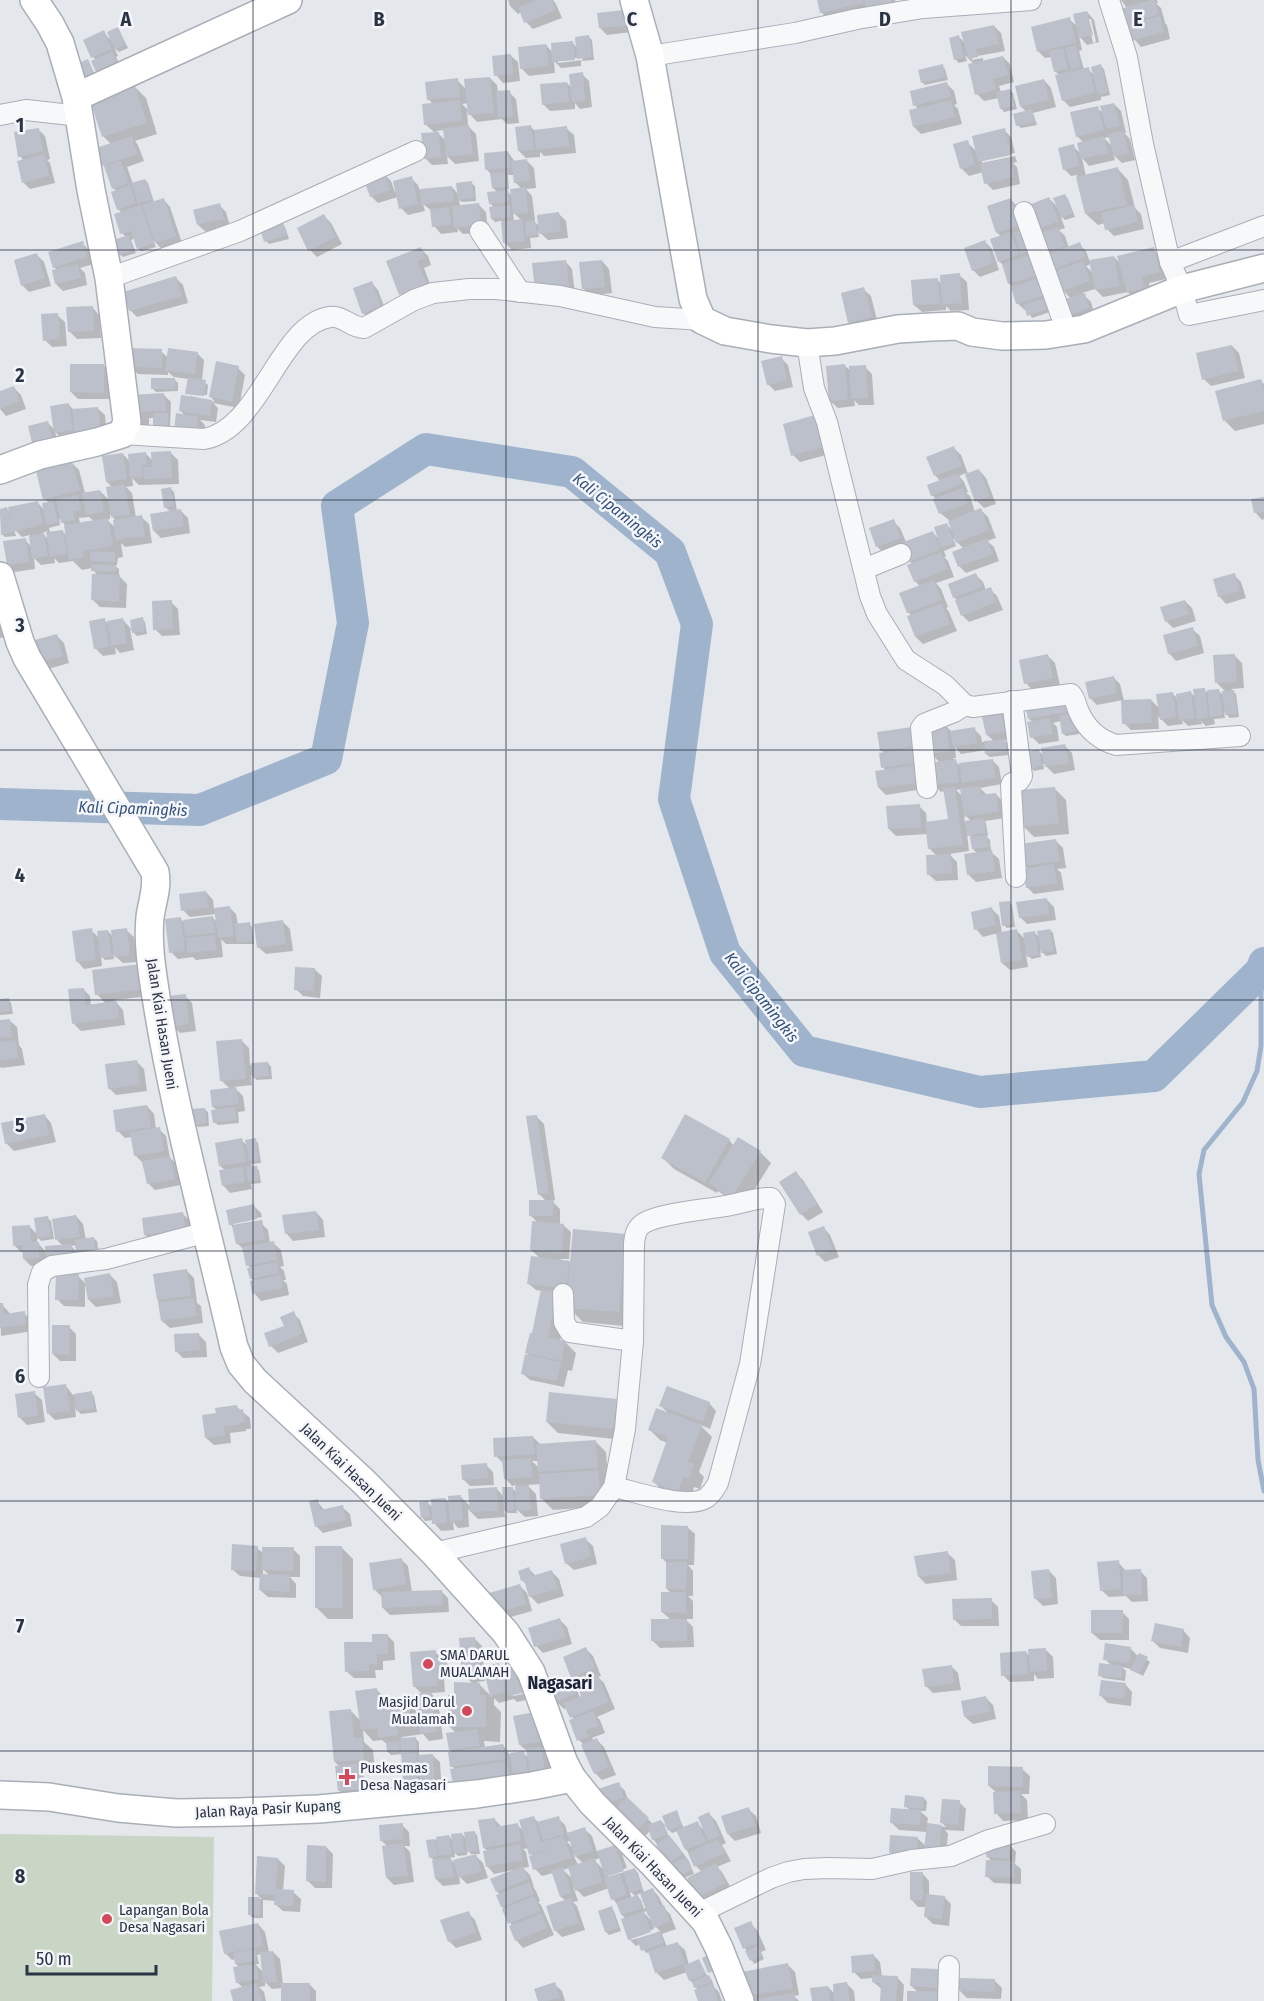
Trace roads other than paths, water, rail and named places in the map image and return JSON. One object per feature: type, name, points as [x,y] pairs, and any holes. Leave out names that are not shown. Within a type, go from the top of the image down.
[{"type":"street","points":[[34,0],[60,43],[78,107],[95,208],[110,278],[127,415],[126,428],[122,434]]},
{"type":"street","points":[[0,115],[26,110],[78,107],[288,0]]},
{"type":"street","points":[[634,0],[650,56],[693,299],[702,320]]},
{"type":"street","points":[[650,56],[795,33],[857,19],[923,8],[1031,0]]},
{"type":"street","points":[[1109,0],[1126,57],[1170,262],[1182,289],[1189,315],[1264,300]]},
{"type":"street","points":[[110,278],[240,231],[416,152]]},
{"type":"street","points":[[1024,212],[1067,332]]},
{"type":"street","points":[[1170,262],[1264,226]]},
{"type":"street","points":[[480,231],[520,292]]},
{"type":"street","points":[[0,470],[40,455],[122,434],[204,439],[220,432],[239,418],[298,335],[310,324],[334,316],[362,328],[414,300],[433,294],[469,289],[560,296],[655,317],[702,320],[725,331],[807,343],[931,327],[958,326],[972,332],[1002,336],[1067,332],[1084,329],[1182,289],[1264,268]]},
{"type":"street","points":[[807,343],[814,388],[827,422],[870,596],[877,614],[906,660],[945,685],[965,705]]},
{"type":"street","points":[[864,569],[901,554]]},
{"type":"street","name":"Jalan Kiai Hasan Jueni","points":[[0,576],[27,658],[151,864],[156,880],[149,928],[153,975],[173,1092],[234,1347],[242,1364],[263,1389],[349,1468],[434,1553],[506,1633],[524,1659],[537,1686],[564,1763],[580,1791],[699,1912],[712,1932],[740,2001]]},
{"type":"street","points":[[927,788],[921,728],[924,724],[965,705],[981,706],[1071,694],[1089,728],[1101,739],[1116,745],[1240,736]]},
{"type":"street","points":[[1012,701],[1022,776],[1021,780],[1012,783],[1011,786],[1016,878]]},
{"type":"street","points":[[434,1553],[586,1517],[600,1507],[614,1487],[630,1389],[634,1243],[638,1228],[648,1221],[680,1213],[764,1198],[773,1199],[775,1204],[750,1364],[718,1483],[707,1497],[691,1502],[660,1498],[614,1487]]},
{"type":"street","points":[[39,1377],[38,1285],[42,1272],[52,1266],[106,1259],[207,1232]]},
{"type":"street","points":[[563,1294],[564,1322],[572,1334],[633,1341]]},
{"type":"street","name":"Jalan Raya Pasir Kupang","points":[[0,1795],[49,1797],[118,1808],[176,1813],[239,1812],[319,1809],[477,1794],[572,1778]]},
{"type":"street","points":[[699,1912],[788,1872],[828,1868],[872,1869],[912,1860],[951,1856],[989,1840],[1045,1824]]},
{"type":"street","points":[[948,2001],[949,1966]]},
{"type":"waterway","name":"Kali Cipamingkis","points":[[0,804],[200,810],[326,759],[353,623],[337,506],[426,449],[572,472],[670,552],[697,624],[674,799],[725,953],[804,1051],[980,1092],[1154,1076],[1261,971],[1264,963]]},
{"type":"waterway","points":[[1261,971],[1261,1046],[1257,1071],[1243,1102],[1204,1150],[1199,1174],[1212,1305],[1226,1337],[1244,1362],[1254,1389],[1258,1460],[1264,1491]]},
{"type":"place","name":"SMA DARUL MUALAMAH","points":[[428,1664]]},
{"type":"place","name":"Masjid Darul Mualamah","points":[[467,1711]]},
{"type":"place","name":"Puskesmas Desa Nagasari","points":[[347,1777]]},
{"type":"place","name":"Lapangan Bola Desa Nagasari","points":[[107,1919]]},
{"type":"district","name":"Nagasari","points":[[560,1683]]}]
